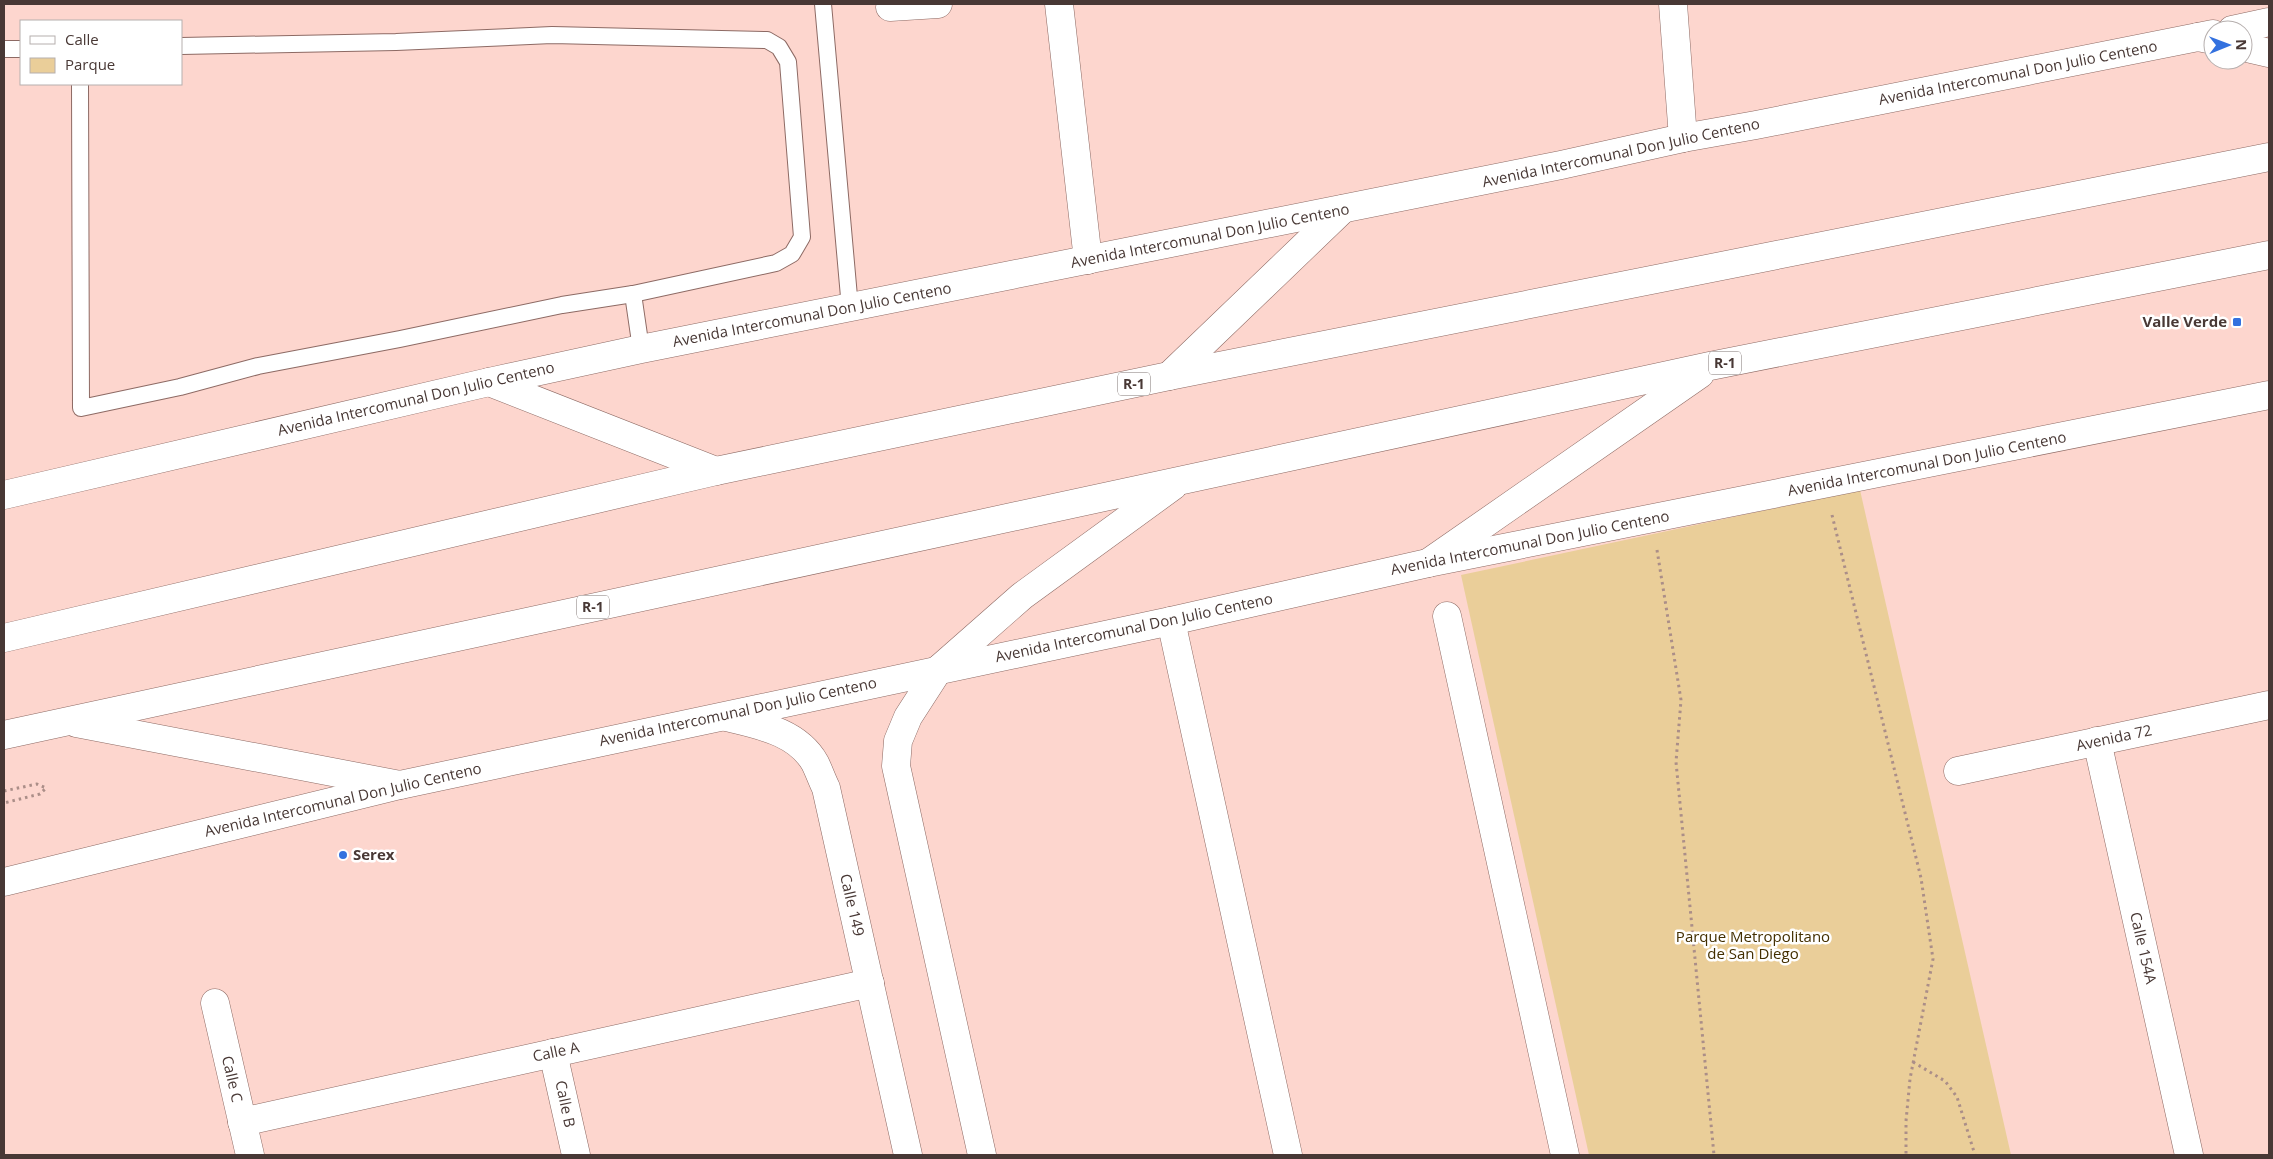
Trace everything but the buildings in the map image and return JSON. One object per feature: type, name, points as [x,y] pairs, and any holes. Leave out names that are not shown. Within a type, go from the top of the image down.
[{"type":"street","points":[[890,8],[938,4]]},
{"type":"street","points":[[1059,4],[1088,260]]},
{"type":"street","points":[[1674,4],[1683,138]]},
{"type":"street","points":[[2253,25],[2269,22]]},
{"type":"street","name":"Avenida Intercomunal Don Julio Centeno","points":[[4,495],[489,382],[641,349],[1551,167],[1683,138],[2203,38]]},
{"type":"street","points":[[2253,49],[2269,53]]},
{"type":"street","name":"R-1","points":[[4,638],[716,471],[1169,376],[2269,157]]},
{"type":"street","points":[[1169,376],[1343,209]]},
{"type":"street","name":"R-1","points":[[4,735],[1710,366],[2269,255]]},
{"type":"street","points":[[1428,563],[1710,366]]},
{"type":"street","points":[[489,382],[716,471]]},
{"type":"street","name":"Avenida Intercomunal Don Julio Centeno","points":[[4,882],[400,785],[1171,621],[1428,563],[2269,395]]},
{"type":"street","points":[[982,1155],[896,766],[898,741],[908,717],[939,669],[1022,596],[1183,479]]},
{"type":"street","points":[[1447,616],[1565,1155]]},
{"type":"street","points":[[1171,621],[1288,1155]]},
{"type":"street","name":"Avenida 72","points":[[1958,771],[2269,705]]},
{"type":"street","name":"Calle 149","points":[[720,716],[765,727],[792,738],[814,761],[826,788],[908,1155]]},
{"type":"street","points":[[65,721],[400,785]]},
{"type":"street","name":"Calle 154A","points":[[2097,741],[2190,1155]]},
{"type":"street","name":"Calle A","points":[[242,1122],[870,983]]},
{"type":"street","name":"Calle C","points":[[215,1003],[250,1155]]},
{"type":"street","name":"Calle B","points":[[553,1053],[576,1155]]},
{"type":"lane","points":[[823,4],[850,308]]},
{"type":"lane","points":[[80,85],[81,408],[180,387],[267,364],[410,337],[562,305],[633,294],[776,263],[792,254],[802,237],[788,62],[778,47],[767,40],[618,35],[552,35],[396,42],[182,46]]},
{"type":"lane","points":[[4,49],[20,48]]},
{"type":"lane","points":[[633,294],[641,349]]},
{"type":"path","points":[[1825,484],[1920,878],[1933,959],[1914,1062],[1906,1121],[1906,1155]]},
{"type":"path","points":[[1652,519],[1681,700],[1676,762],[1714,1155]]},
{"type":"path","points":[[4,791],[37,784],[46,788],[40,794],[4,803]]},
{"type":"path","points":[[1914,1062],[1945,1081],[1957,1097],[1974,1155]]},
{"type":"green space","name":"Parque Metropolitano de San Diego","points":[[1860,490],[2011,1155],[1589,1155],[1461,575]]},
{"type":"place","name":"Valle Verde","points":[[2237,322]]},
{"type":"place","name":"Serex","points":[[343,855]]}]
